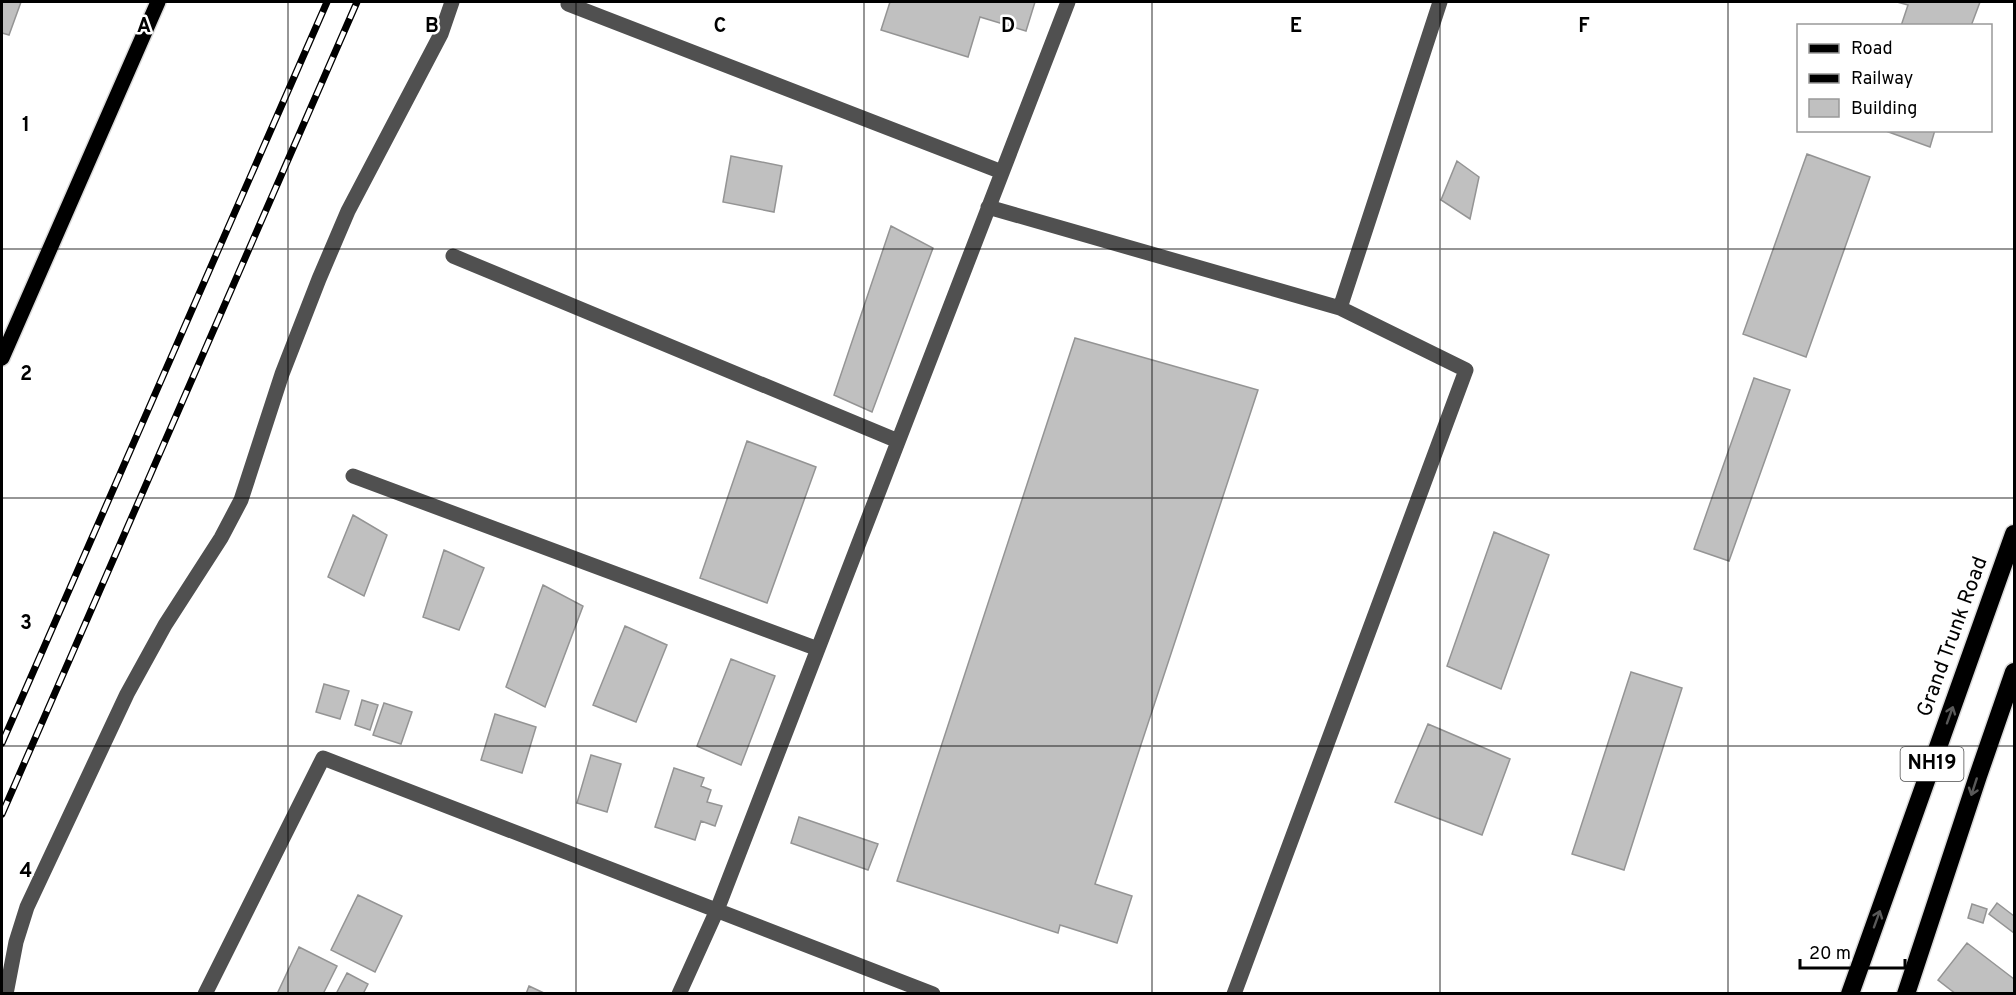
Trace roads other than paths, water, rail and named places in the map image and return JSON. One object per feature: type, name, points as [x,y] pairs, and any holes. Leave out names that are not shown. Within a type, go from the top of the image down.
[{"type":"highway","name":"Grand Trunk Road","points":[[1850,993],[2014,534]]},
{"type":"highway","name":"NH19","points":[[1906,993],[2014,672]]},
{"type":"main road","points":[[2,358],[158,2]]},
{"type":"street","points":[[6,993],[16,942],[27,907],[128,694],[165,625],[221,538],[241,500],[282,374],[319,279],[348,211],[441,34],[452,2]]},
{"type":"street","points":[[679,993],[717,910],[1068,2]]},
{"type":"street","points":[[1340,308],[1440,2]]},
{"type":"street","points":[[568,4],[1002,172]]},
{"type":"street","points":[[988,207],[1340,308],[1466,370],[1234,993]]},
{"type":"street","points":[[453,256],[898,441]]},
{"type":"street","points":[[353,476],[818,649]]},
{"type":"street","points":[[205,993],[323,758],[933,993]]},
{"type":"railway","points":[[2,743],[327,2]]},
{"type":"railway","points":[[2,814],[357,2]]}]
